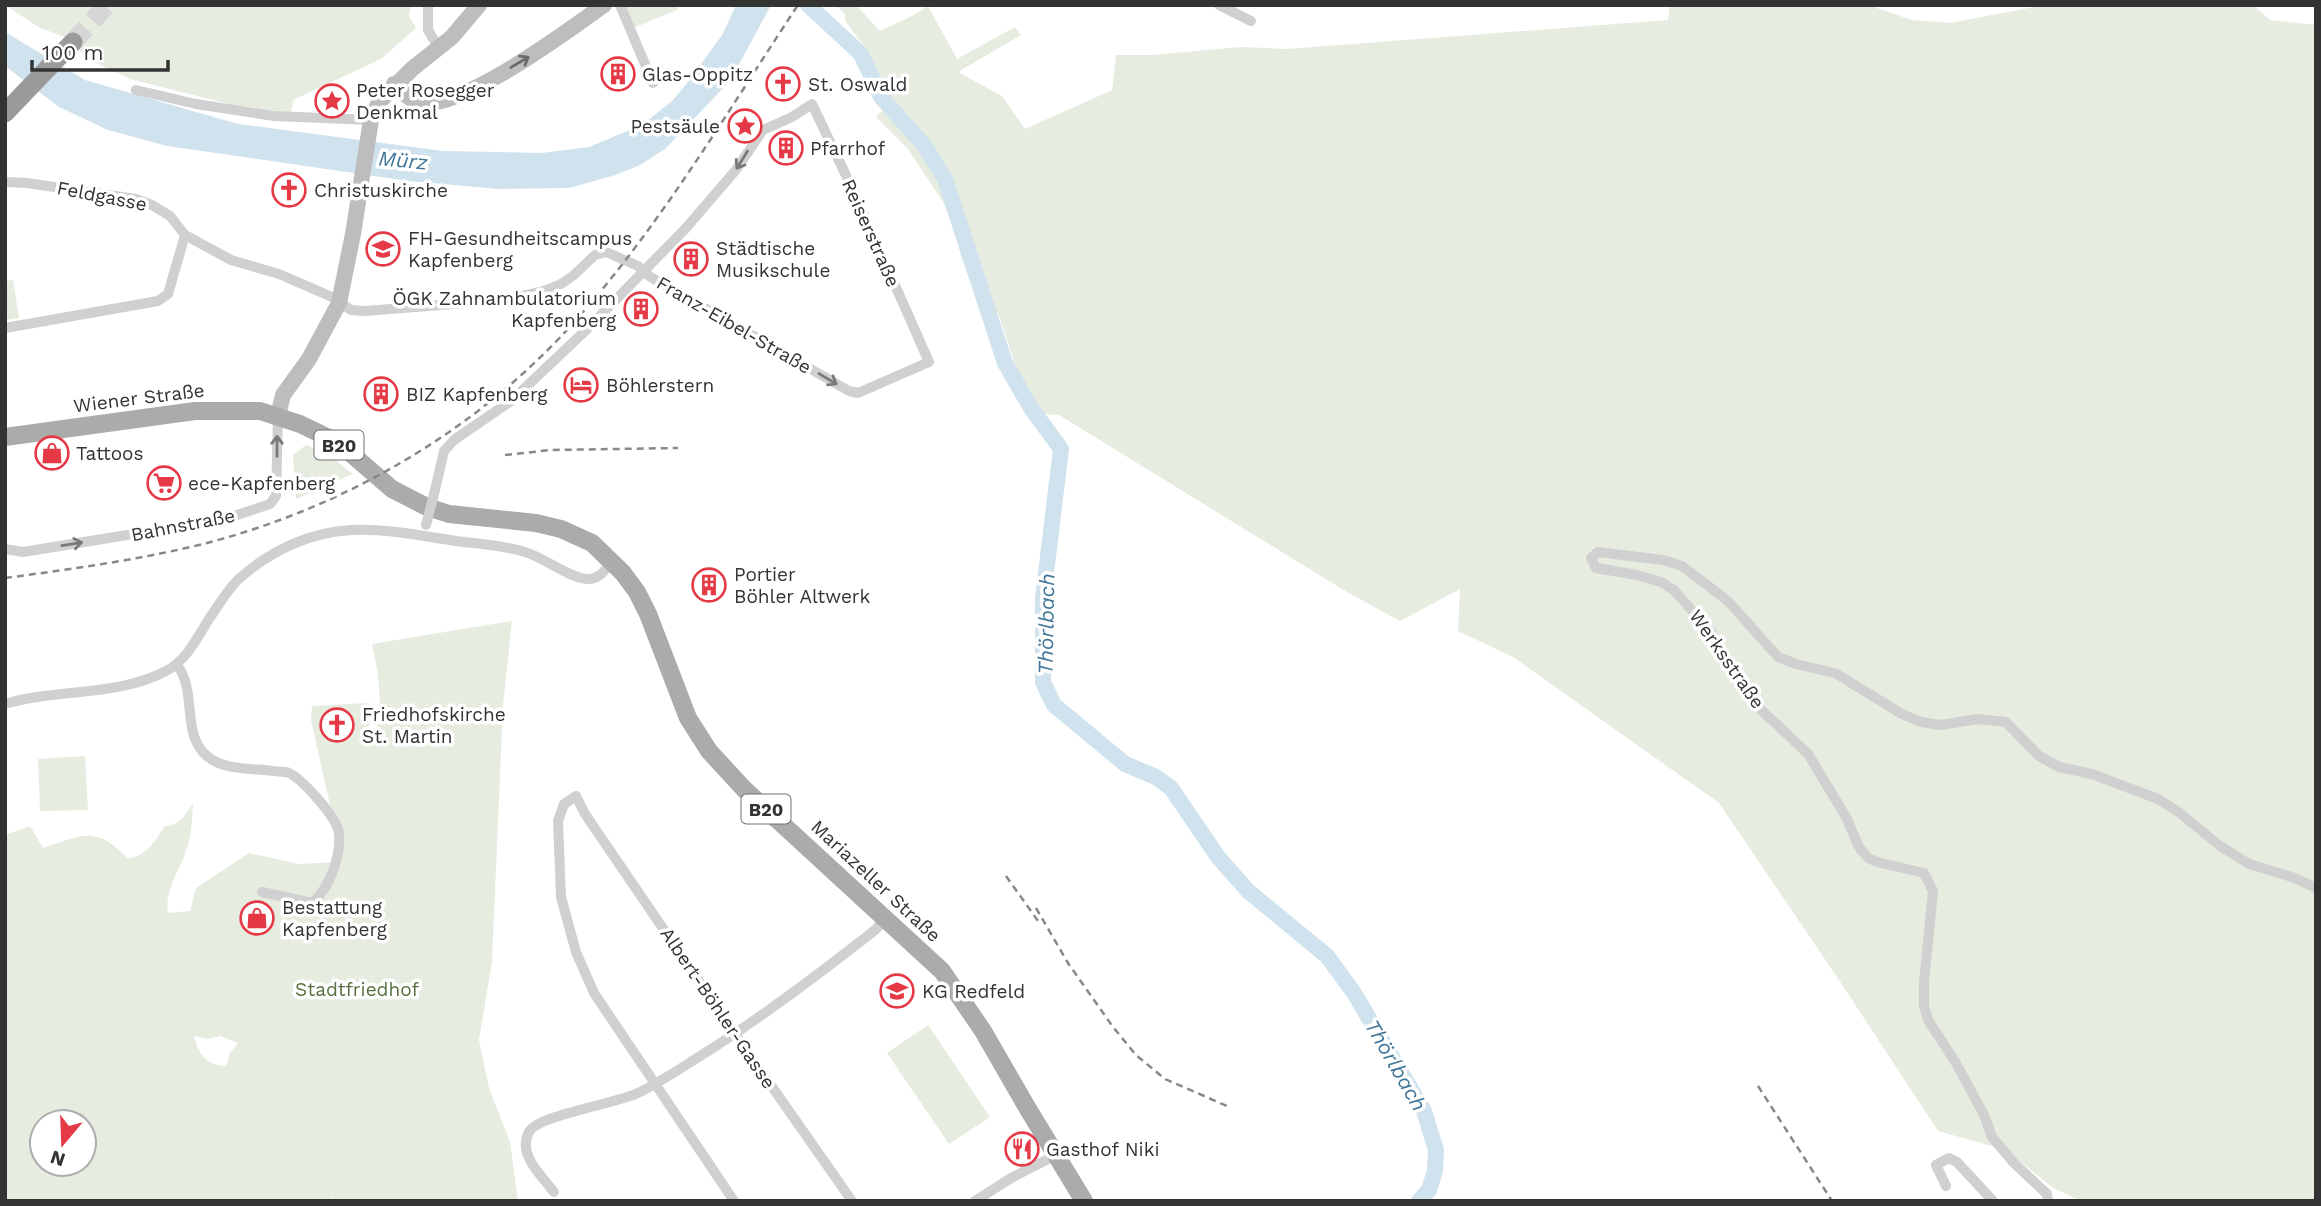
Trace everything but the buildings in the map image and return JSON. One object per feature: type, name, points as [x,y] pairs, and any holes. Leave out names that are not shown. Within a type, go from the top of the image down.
[{"type":"highway","points":[[11,107],[73,42]]},
{"type":"main road","name":"Wiener Straße","points":[[5,437],[195,411],[254,410],[278,416]]},
{"type":"main road","name":"Mariazeller Straße","points":[[278,416],[329,438],[392,489],[427,507],[449,513],[536,523],[561,529],[592,543],[612,561],[637,592],[688,718],[709,751],[744,789],[929,958],[952,984],[1084,1201]]},
{"type":"street","points":[[428,5],[428,30],[438,47]]},
{"type":"street","points":[[278,416],[282,394],[309,359],[339,303],[370,127],[379,102],[394,84],[452,37],[479,5]]},
{"type":"street","points":[[394,84],[418,103],[432,102],[478,88],[604,5]]},
{"type":"street","points":[[620,5],[653,82]]},
{"type":"street","points":[[1219,5],[1251,21]]},
{"type":"street","points":[[136,90],[196,104],[370,127]]},
{"type":"street","name":"Reiserstraße","points":[[643,270],[687,228],[727,181],[763,130],[792,117],[812,104],[929,362]]},
{"type":"street","name":"Feldgasse","points":[[5,182],[136,199],[170,216],[185,235],[231,260],[279,274],[332,297],[339,303]]},
{"type":"street","points":[[5,328],[158,301],[168,294],[185,235]]},
{"type":"street","name":"Franz-Eibel-Straße","points":[[339,303],[351,310],[365,311],[505,300],[561,284],[595,255],[606,252],[643,270],[849,391],[858,393],[929,362]]},
{"type":"street","points":[[425,531],[444,451],[454,440],[510,401],[584,332],[643,270]]},
{"type":"street","name":"Bahnstraße","points":[[5,549],[23,552],[214,521],[270,505],[276,496],[278,416]]},
{"type":"street","points":[[5,704],[32,697],[137,683],[177,665],[240,578],[290,545],[326,532],[425,531],[525,552],[589,580],[601,574],[612,561]]},
{"type":"street","name":"Werksstraße","points":[[2048,1201],[2048,1194],[2013,1162],[1992,1137],[1984,1115],[1956,1063],[1928,1020],[1924,1006],[1924,982],[1933,891],[1924,873],[1877,862],[1868,858],[1858,847],[1846,817],[1808,754],[1755,704],[1740,684],[1711,632],[1674,590],[1661,582],[1637,575],[1596,568],[1591,558],[1598,552],[1663,560],[1682,566],[1728,601],[1778,657],[1835,673],[1902,714],[1921,722],[1941,725],[1978,719],[2006,722],[2039,756],[2059,767],[2092,774],[2158,799],[2180,813],[2220,846],[2249,864],[2295,878],[2316,888]]},
{"type":"street","points":[[177,665],[185,675],[192,728],[200,750],[224,765],[288,773],[320,801],[340,832],[336,859],[320,896],[312,903],[262,892]]},
{"type":"street","name":"Albert-Böhler-Gasse","points":[[655,1084],[594,993],[576,952],[561,897],[558,821],[565,804],[576,796],[735,1034],[852,1201]]},
{"type":"street","points":[[554,1192],[525,1152],[530,1129],[561,1115],[618,1102],[655,1084],[735,1034],[809,981],[875,930],[886,918]]},
{"type":"street","points":[[655,1084],[734,1201]]},
{"type":"street","points":[[975,1201],[1011,1178],[1056,1155]]},
{"type":"street","points":[[1945,1186],[1936,1165],[1949,1158],[1957,1162],[1993,1201]]},
{"type":"green space","points":[[5,5],[411,5],[409,16],[416,28],[381,59],[293,100],[291,113],[229,104],[130,79],[90,60],[63,36],[40,28]]},
{"type":"green space","points":[[620,5],[678,5],[677,10],[631,29]]},
{"type":"green space","points":[[835,5],[856,5],[880,31],[928,6],[957,59],[1015,27],[1021,35],[958,72],[1002,96],[1025,129],[1112,90],[1116,55],[1152,55],[1241,47],[1287,49],[1668,20],[1670,5],[1868,5],[1912,20],[1950,23],[2044,5],[2253,5],[2270,20],[2316,25],[2316,1201],[2081,1201],[2053,1188],[2006,1150],[1938,1131],[1719,803],[1513,657],[1458,631],[1460,589],[1400,621],[1347,592],[1059,415],[1043,414],[1022,385],[998,313],[985,315],[943,202],[908,149],[876,117],[893,101],[882,87],[864,46],[845,21],[845,14]]},
{"type":"green space","points":[[13,280],[19,318],[5,320],[5,281]]},
{"type":"green space","points":[[306,445],[327,454],[353,474],[296,499],[293,455]]},
{"type":"green space","name":"Stadtfriedhof","points":[[512,621],[503,705],[492,962],[479,1040],[489,1088],[510,1142],[518,1201],[333,1201],[332,1193],[331,1201],[5,1201],[5,835],[30,826],[43,848],[78,837],[97,837],[128,859],[146,851],[165,826],[178,822],[193,803],[189,839],[170,889],[168,913],[190,911],[196,888],[249,853],[299,864],[338,862],[338,820],[330,805],[311,720],[312,706],[369,703],[370,736],[374,736],[379,712],[377,668],[372,644]],"holes":[[[194,1036],[208,1039],[220,1036],[238,1043],[230,1053],[226,1066],[213,1064],[204,1058]]]},
{"type":"green space","points":[[85,756],[88,810],[40,811],[38,759]]},
{"type":"green space","points":[[928,1025],[990,1117],[949,1144],[887,1053]]},
{"type":"water","name":"Mürz","points":[[736,5],[771,5],[730,81],[665,149],[640,165],[570,188],[499,189],[409,181],[167,146],[108,130],[59,107],[5,66],[5,32],[85,80],[238,124],[443,151],[542,153],[589,147],[642,125],[672,101],[688,82],[722,35]]},
{"type":"waterway","name":"Thörlbach","points":[[808,5],[861,54],[881,97],[924,145],[945,179],[1005,363],[1031,408],[1061,449],[1043,598],[1043,682],[1054,705],[1125,764],[1156,777],[1171,788],[1218,857],[1248,891],[1327,956],[1354,993],[1424,1111],[1436,1150],[1435,1171],[1429,1190],[1419,1201]]},
{"type":"tunnel","points":[[73,42],[107,5]]},
{"type":"railway","points":[[5,578],[154,555],[258,528],[365,483],[463,422],[508,386],[550,347],[618,270],[698,158],[798,5]]},
{"type":"railway","points":[[505,455],[551,450],[678,448]]},
{"type":"railway","points":[[1006,876],[1038,921]]},
{"type":"railway","points":[[1036,908],[1068,963],[1136,1055],[1165,1079],[1227,1106]]},
{"type":"railway","points":[[1758,1086],[1832,1201]]},
{"type":"place","name":"Glas-Oppitz","points":[[618,74]]},
{"type":"place","name":"St. Oswald","points":[[783,84]]},
{"type":"place","name":"Peter Rosegger Denkmal","points":[[332,101]]},
{"type":"place","name":"Pestsäule","points":[[745,126]]},
{"type":"place","name":"Pfarrhof","points":[[786,148]]},
{"type":"place","name":"Christuskirche","points":[[289,190]]},
{"type":"place","name":"FH-Gesundheitscampus Kapfenberg","points":[[383,249]]},
{"type":"place","name":"Städtische Musikschule","points":[[691,259]]},
{"type":"place","name":"ÖGK Zahnambulatorium Kapfenberg","points":[[641,309]]},
{"type":"place","name":"Böhlerstern","points":[[581,385]]},
{"type":"place","name":"BIZ Kapfenberg","points":[[381,394]]},
{"type":"place","name":"Tattoos","points":[[52,453]]},
{"type":"place","name":"ece-Kapfenberg","points":[[164,483]]},
{"type":"place","name":"Portier Böhler Altwerk","points":[[709,585]]},
{"type":"place","name":"Friedhofskirche St. Martin","points":[[337,725]]},
{"type":"place","name":"Bestattung Kapfenberg","points":[[257,918]]},
{"type":"place","name":"KG Redfeld","points":[[897,991]]},
{"type":"place","name":"Gasthof Niki","points":[[1022,1149]]}]
